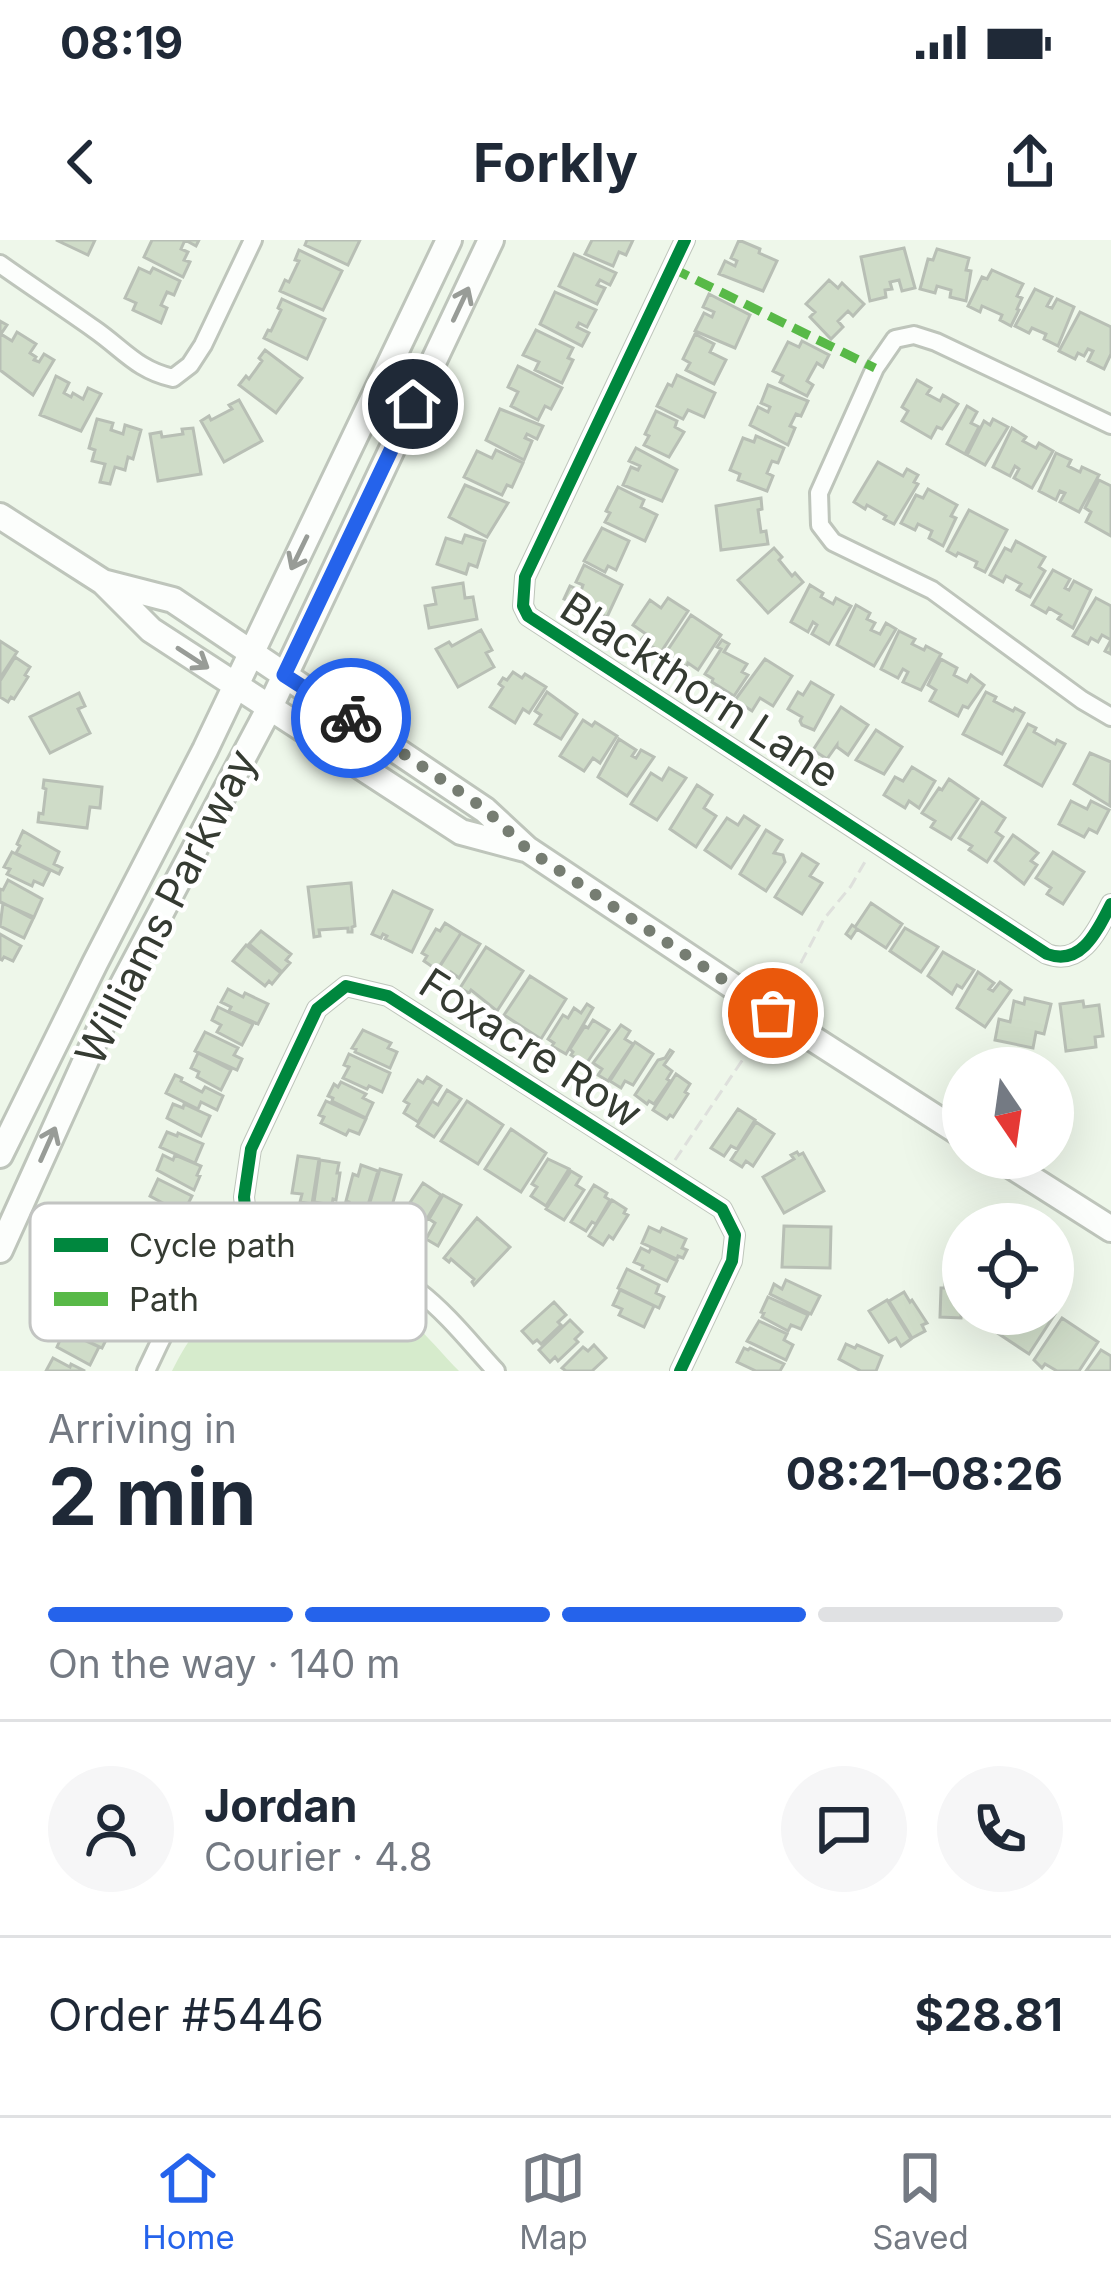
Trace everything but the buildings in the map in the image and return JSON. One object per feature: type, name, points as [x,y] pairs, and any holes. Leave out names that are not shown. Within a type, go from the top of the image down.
[{"type":"main road","name":"Williams Parkway","points":[[0,1155],[236,685],[449,240]]},
{"type":"main road","name":"Williams Parkway","points":[[0,1250],[105,1018],[270,707],[491,240]]},
{"type":"main road","points":[[0,516],[103,582],[151,630],[461,832],[527,849]]},
{"type":"main road","points":[[103,582],[173,600],[485,809],[527,849],[942,1122]]},
{"type":"main road","points":[[1032,1179],[1111,1229]]},
{"type":"street","points":[[0,264],[100,333],[132,361],[152,374],[173,378],[190,365],[203,345],[253,240]]},
{"type":"street","name":"Blackthorn Lane","points":[[685,240],[525,577],[523,606],[528,616],[1057,958],[1091,942],[1111,904]]},
{"type":"street","points":[[1111,425],[936,342],[914,335],[895,340],[875,368],[820,493],[819,516],[825,535],[833,542],[932,590],[1111,717]]},
{"type":"street","name":"Foxacre Row","points":[[246,1203],[251,1148],[317,1009],[346,986],[388,996],[722,1209],[735,1235],[732,1261],[680,1371]]},
{"type":"street","points":[[426,1297],[496,1371]]},
{"type":"street","points":[[146,1371],[162,1341]]},
{"type":"path","points":[[666,1173],[773,1013],[824,919],[851,886],[876,843]]},
{"type":"green space","points":[[426,1337],[459,1371],[172,1371],[190,1341],[426,1341]]},
{"type":"marked path","points":[[672,268],[875,368]]},
{"type":"cycle path","points":[[685,240],[525,577],[523,606],[528,616],[1047,954],[1059,957],[1079,950],[1111,904]]},
{"type":"cycle path","points":[[245,1203],[251,1149],[317,1009],[346,986],[388,996],[722,1209],[735,1235],[732,1261],[680,1371]]},
{"type":"way so far","points":[[351,718],[485,809],[527,849],[773,1013]]},
{"type":"route","points":[[351,718],[284,675],[413,404]]}]
